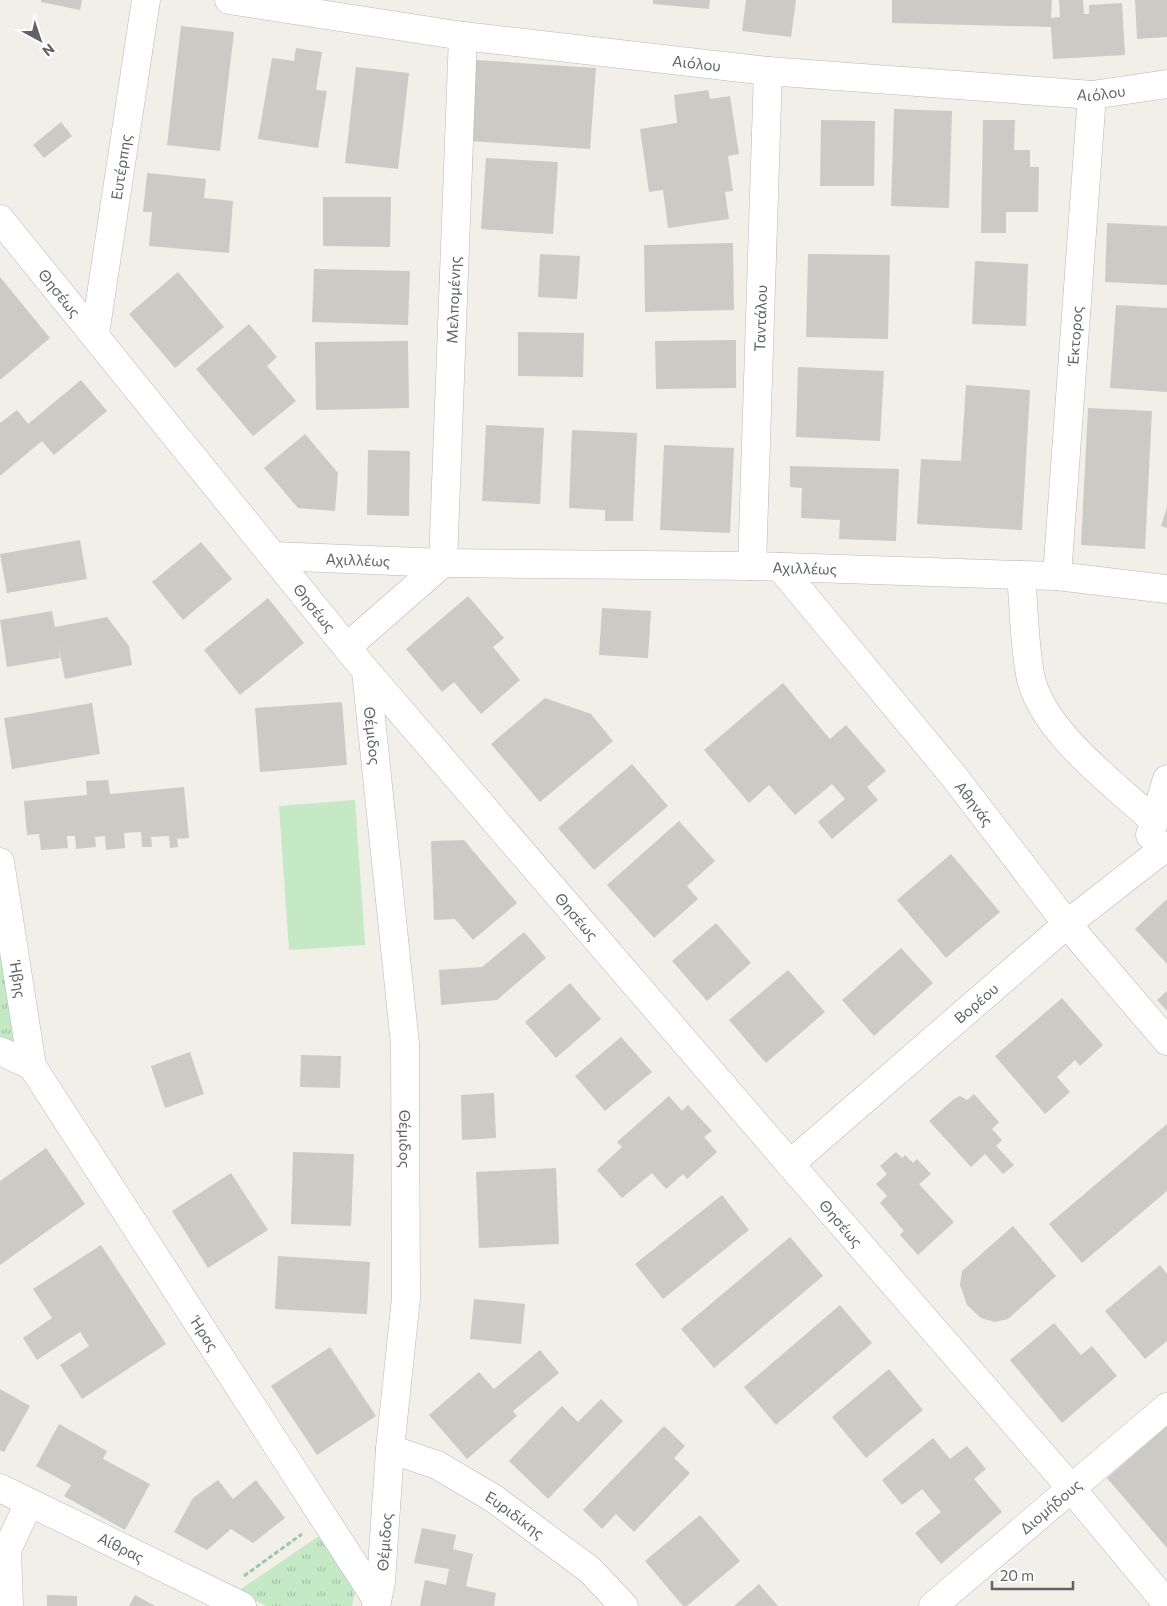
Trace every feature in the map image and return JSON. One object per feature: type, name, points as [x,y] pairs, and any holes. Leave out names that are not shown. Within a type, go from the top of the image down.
[{"type":"street","name":"Ευτέρπης","points":[[95,334],[146,0]]},
{"type":"street","name":"Αιόλου","points":[[229,0],[463,36],[768,71],[1092,95],[1167,84]]},
{"type":"street","name":"Μελπομένης","points":[[443,562],[463,36]]},
{"type":"street","name":"Ταντάλου","points":[[752,566],[768,71]]},
{"type":"street","name":"Έκτορος","points":[[1057,576],[1092,95]]},
{"type":"street","name":"Θησέως","points":[[0,219],[366,671],[790,1164],[1072,1488],[1167,1604]]},
{"type":"street","name":"Αχιλλέως","points":[[273,556],[443,562],[752,566],[1057,576],[1167,589]]},
{"type":"street","points":[[347,647],[443,562]]},
{"type":"street","name":"Αθηνάς","points":[[780,567],[952,774],[1067,924],[1167,1041]]},
{"type":"street","points":[[1021,575],[1030,675],[1043,708],[1064,738],[1154,820]]},
{"type":"street","name":"Θέμιδος","points":[[366,671],[405,1044],[406,1298],[390,1449],[381,1582],[376,1603]]},
{"type":"street","points":[[1142,866],[1167,779]]},
{"type":"street","name":"Βορέου","points":[[790,1164],[1067,924],[1167,846]]},
{"type":"street","name":"Ήβης","points":[[0,862],[32,1066]]},
{"type":"street","points":[[0,1051],[32,1066]]},
{"type":"street","name":"Ήρας","points":[[32,1066],[325,1518],[376,1603]]},
{"type":"street","name":"Διομήδους","points":[[933,1606],[1167,1406]]},
{"type":"street","name":"Ευριδίκης","points":[[390,1449],[437,1465],[493,1498],[590,1570],[624,1606]]},
{"type":"street","name":"Αίθρας","points":[[0,1488],[230,1600]]},
{"type":"street","points":[[9,1606],[7,1550],[29,1503]]},
{"type":"path","points":[[230,1600],[325,1518]]},
{"type":"green space","points":[[355,800],[365,945],[289,950],[279,806]]},
{"type":"green space","points":[[0,862],[32,1066],[0,1051]]},
{"type":"green space","points":[[319,1536],[355,1590],[352,1606],[266,1606],[238,1591]]},
{"type":"building","points":[[41,0],[82,0],[80,10],[41,2]]},
{"type":"building","points":[[653,0],[710,0],[709,9],[653,4]]},
{"type":"building","points":[[746,0],[796,0],[791,37],[742,31]]},
{"type":"building","points":[[892,0],[1052,0],[1051,18],[1060,17],[1059,0],[1083,0],[1084,14],[1089,14],[1089,5],[1122,3],[1125,55],[1053,59],[1051,27],[892,23]]},
{"type":"building","points":[[1135,0],[1167,0],[1167,37],[1137,39]]},
{"type":"building","points":[[181,26],[234,32],[220,151],[167,145]]},
{"type":"building","points":[[296,48],[322,52],[316,90],[327,91],[318,148],[258,139],[272,58],[294,61]]},
{"type":"building","points":[[476,60],[596,68],[590,149],[470,141]]},
{"type":"building","points":[[356,67],[409,73],[398,169],[345,163]]},
{"type":"building","points":[[708,90],[710,99],[730,96],[739,154],[728,156],[733,191],[725,192],[729,219],[668,228],[663,190],[649,192],[640,129],[677,123],[674,95]]},
{"type":"building","points":[[894,109],[952,111],[949,208],[891,206]]},
{"type":"building","points":[[821,120],[875,121],[874,186],[820,186]]},
{"type":"building","points":[[983,120],[1015,120],[1014,150],[1030,150],[1030,167],[1039,167],[1038,212],[1006,212],[1006,233],[981,233]]},
{"type":"building","points":[[61,122],[72,136],[44,158],[33,145]]},
{"type":"building","points":[[486,158],[558,162],[553,234],[481,229]]},
{"type":"building","points":[[147,173],[206,179],[204,198],[233,201],[229,253],[149,246],[152,212],[143,212]]},
{"type":"building","points":[[323,197],[391,197],[390,247],[323,246]]},
{"type":"building","points":[[1107,223],[1167,226],[1167,285],[1105,282]]},
{"type":"building","points":[[733,243],[734,310],[645,312],[644,245]]},
{"type":"building","points":[[540,254],[580,256],[577,299],[538,297]]},
{"type":"building","points":[[808,254],[890,255],[888,339],[806,337]]},
{"type":"building","points":[[975,261],[1028,264],[1026,326],[972,324]]},
{"type":"building","points":[[314,269],[410,271],[408,325],[312,322]]},
{"type":"building","points":[[178,272],[224,327],[175,368],[129,314]]},
{"type":"building","points":[[0,277],[50,338],[0,380]]},
{"type":"building","points":[[1116,305],[1167,308],[1167,392],[1110,388]]},
{"type":"building","points":[[249,324],[277,357],[267,366],[296,401],[253,436],[196,369]]},
{"type":"building","points":[[518,332],[584,333],[583,377],[518,376]]},
{"type":"building","points":[[736,340],[736,388],[656,389],[655,341]]},
{"type":"building","points":[[408,341],[409,408],[316,410],[315,342]]},
{"type":"building","points":[[798,367],[884,371],[880,441],[796,437]]},
{"type":"building","points":[[81,380],[107,411],[54,455],[42,441],[0,476],[0,423],[17,410],[28,424]]},
{"type":"building","points":[[966,385],[1030,390],[1022,530],[917,524],[921,459],[961,461]]},
{"type":"building","points":[[1088,408],[1152,411],[1145,549],[1081,545]]},
{"type":"building","points":[[486,425],[544,428],[540,504],[482,501]]},
{"type":"building","points":[[572,430],[637,433],[633,521],[605,521],[605,510],[569,508]]},
{"type":"building","points":[[305,434],[338,473],[335,511],[298,508],[264,468]]},
{"type":"building","points":[[664,445],[734,448],[730,533],[660,530]]},
{"type":"building","points":[[368,450],[410,451],[409,516],[367,515]]},
{"type":"building","points":[[790,466],[899,469],[896,541],[839,539],[840,520],[801,518],[802,488],[790,487]]},
{"type":"building","points":[[1167,507],[1167,528],[1161,526]]},
{"type":"building","points":[[80,540],[87,579],[7,593],[0,554]]},
{"type":"building","points":[[201,542],[232,579],[183,620],[152,582]]},
{"type":"building","points":[[468,596],[504,638],[493,647],[520,680],[481,714],[454,682],[442,692],[406,649]]},
{"type":"building","points":[[268,598],[304,643],[240,695],[204,650]]},
{"type":"building","points":[[602,608],[651,611],[648,658],[599,655]]},
{"type":"building","points":[[52,611],[55,627],[107,617],[129,646],[132,665],[65,679],[58,644],[60,658],[7,667],[0,620]]},
{"type":"building","points":[[783,683],[830,739],[846,725],[886,771],[867,787],[878,800],[832,839],[818,822],[845,799],[832,784],[795,815],[769,785],[749,803],[704,750]]},
{"type":"building","points":[[545,698],[591,714],[613,741],[540,802],[491,744]]},
{"type":"building","points":[[342,702],[347,765],[260,772],[255,708]]},
{"type":"building","points":[[92,703],[100,754],[12,769],[4,718]]},
{"type":"building","points":[[632,764],[668,806],[594,870],[558,828]]},
{"type":"building","points":[[108,780],[110,794],[184,787],[189,838],[177,839],[178,847],[170,848],[169,836],[151,837],[152,847],[142,847],[141,832],[124,833],[125,848],[106,850],[105,836],[95,837],[96,847],[76,849],[75,836],[67,836],[68,848],[41,850],[39,834],[27,835],[24,801],[87,795],[86,781]]},
{"type":"building","points":[[679,821],[715,861],[687,886],[698,899],[654,938],[607,885]]},
{"type":"building","points":[[464,840],[517,903],[473,940],[455,919],[434,920],[431,841]]},
{"type":"building","points":[[951,854],[1000,912],[946,958],[897,900]]},
{"type":"building","points":[[1167,899],[1167,964],[1135,929]]},
{"type":"building","points":[[716,923],[751,963],[707,1001],[672,961]]},
{"type":"building","points":[[524,932],[546,958],[497,1000],[441,1005],[439,970],[482,967]]},
{"type":"building","points":[[901,948],[933,983],[874,1036],[842,1000]]},
{"type":"building","points":[[788,970],[825,1012],[766,1063],[729,1020]]},
{"type":"building","points":[[570,983],[601,1019],[556,1058],[525,1022]]},
{"type":"building","points":[[1167,991],[1167,1011],[1157,1000]]},
{"type":"building","points":[[1062,998],[1103,1045],[1080,1066],[1075,1060],[1057,1077],[1070,1092],[1045,1114],[995,1056]]},
{"type":"building","points":[[621,1037],[652,1072],[605,1111],[575,1076]]},
{"type":"building","points":[[190,1052],[204,1094],[165,1108],[151,1066]]},
{"type":"building","points":[[301,1055],[341,1056],[340,1088],[300,1087]]},
{"type":"building","points":[[494,1093],[496,1138],[462,1140],[461,1095]]},
{"type":"building","points":[[974,1094],[999,1122],[992,1129],[1002,1140],[996,1146],[1014,1165],[1003,1174],[985,1154],[971,1167],[929,1121],[954,1099],[960,1096],[967,1100]]},
{"type":"building","points":[[669,1096],[682,1111],[688,1105],[712,1131],[704,1137],[717,1152],[687,1179],[683,1174],[666,1189],[652,1173],[622,1198],[597,1170],[622,1147],[617,1142]]},
{"type":"building","points":[[1167,1124],[1167,1191],[1082,1263],[1049,1224]]},
{"type":"building","points":[[46,1148],[85,1204],[0,1265],[0,1181]]},
{"type":"building","points":[[293,1152],[354,1154],[351,1226],[291,1224]]},
{"type":"building","points":[[896,1152],[902,1158],[905,1155],[913,1163],[917,1159],[931,1174],[919,1184],[954,1222],[918,1255],[900,1235],[904,1231],[880,1203],[887,1196],[876,1184],[887,1174],[880,1166]]},
{"type":"building","points":[[556,1168],[559,1244],[479,1248],[476,1172]]},
{"type":"building","points":[[231,1173],[268,1230],[208,1268],[172,1211]]},
{"type":"building","points":[[722,1195],[749,1230],[663,1299],[635,1264]]},
{"type":"building","points":[[1013,1226],[1056,1276],[1008,1319],[995,1322],[981,1318],[967,1305],[960,1285],[962,1271]]},
{"type":"building","points":[[790,1237],[823,1276],[714,1368],[681,1329]]},
{"type":"building","points":[[101,1245],[166,1344],[82,1399],[60,1365],[89,1346],[80,1332],[37,1360],[23,1338],[52,1318],[33,1289]]},
{"type":"building","points":[[278,1256],[370,1262],[367,1314],[275,1309]]},
{"type":"building","points":[[1160,1265],[1167,1274],[1167,1341],[1145,1359],[1105,1311]]},
{"type":"building","points":[[474,1299],[525,1304],[521,1344],[470,1339]]},
{"type":"building","points":[[840,1305],[872,1343],[776,1425],[744,1387]]},
{"type":"building","points":[[1054,1323],[1081,1355],[1092,1346],[1117,1376],[1062,1423],[1010,1360]]},
{"type":"building","points":[[330,1347],[376,1416],[317,1455],[271,1386]]},
{"type":"building","points":[[540,1350],[559,1373],[513,1411],[517,1416],[467,1459],[429,1415],[479,1372],[494,1389]]},
{"type":"building","points":[[889,1369],[923,1410],[866,1458],[832,1417]]},
{"type":"building","points":[[0,1389],[30,1406],[4,1452],[0,1450]]},
{"type":"building","points":[[601,1399],[623,1421],[548,1499],[509,1461],[562,1406],[578,1422]]},
{"type":"building","points":[[59,1424],[107,1451],[103,1459],[150,1484],[125,1530],[64,1496],[71,1485],[36,1466]]},
{"type":"building","points":[[664,1426],[685,1446],[674,1458],[690,1473],[634,1532],[616,1514],[602,1529],[583,1510]]},
{"type":"building","points":[[1167,1426],[1167,1548],[1107,1478]]},
{"type":"building","points":[[933,1438],[950,1459],[967,1446],[986,1469],[974,1479],[1002,1512],[941,1564],[915,1533],[941,1512],[922,1489],[902,1505],[882,1480]]},
{"type":"building","points":[[218,1480],[233,1499],[256,1480],[285,1518],[253,1543],[231,1529],[207,1550],[174,1532],[193,1498]]},
{"type":"building","points":[[700,1515],[740,1561],[687,1606],[683,1606],[645,1561]]},
{"type":"building","points":[[422,1528],[456,1535],[453,1549],[473,1554],[466,1586],[496,1593],[494,1606],[420,1606],[425,1580],[446,1585],[449,1569],[414,1563]]},
{"type":"building","points":[[759,1584],[778,1606],[734,1606]]},
{"type":"building","points":[[47,1595],[77,1596],[77,1606],[47,1606]]},
{"type":"building","points":[[135,1595],[155,1606],[129,1606]]}]
